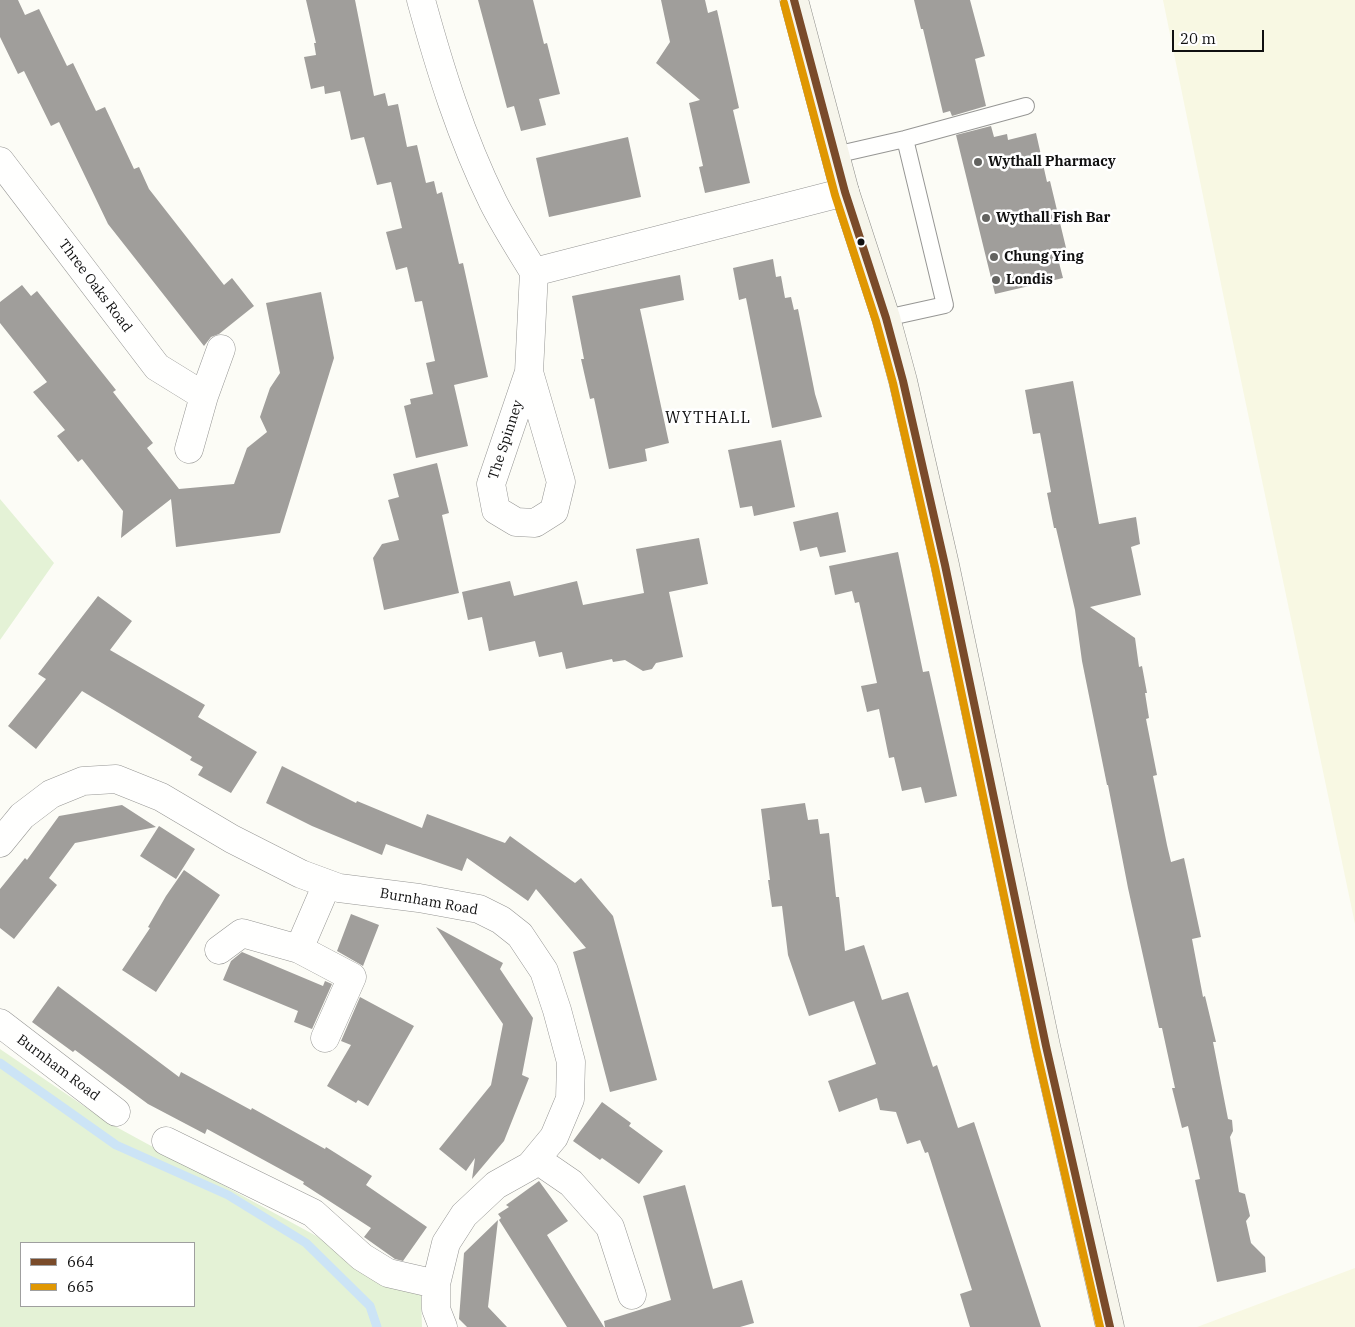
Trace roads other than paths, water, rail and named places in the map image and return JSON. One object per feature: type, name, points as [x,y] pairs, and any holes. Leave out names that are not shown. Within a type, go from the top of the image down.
[{"type":"street","points":[[421,0],[456,119],[494,203],[534,272],[846,192]]},
{"type":"street","points":[[794,0],[835,155],[886,318],[903,381],[945,565],[1046,1046],[1110,1327]]},
{"type":"street","name":"Three Oaks Road","points":[[0,161],[157,367],[204,396]]},
{"type":"street","name":"The Spinney","points":[[529,372],[561,482],[554,511],[535,524],[516,522],[496,510],[491,484],[529,372],[534,272]]},
{"type":"street","points":[[189,449],[204,396],[222,349]]},
{"type":"street","name":"Burnham Road","points":[[0,843],[22,816],[51,794],[83,781],[116,779],[161,797],[232,839],[301,874],[339,888],[419,898],[479,909],[502,920],[520,935],[544,971],[558,1010],[571,1062],[570,1099],[554,1137],[530,1166],[496,1185],[464,1215],[446,1243],[436,1284],[436,1309],[443,1327]]},
{"type":"street","points":[[299,949],[327,884]]},
{"type":"street","points":[[219,950],[242,933],[299,949],[352,977],[325,1038]]},
{"type":"street","name":"Burnham Road","points":[[0,1023],[116,1112]]},
{"type":"street","points":[[166,1141],[313,1213],[362,1257],[388,1273],[436,1284]]},
{"type":"street","points":[[536,1159],[571,1183],[610,1227],[632,1295]]},
{"type":"lane","points":[[835,155],[906,139],[1026,106]]},
{"type":"lane","points":[[886,318],[945,305],[906,139]]},
{"type":"waterway","points":[[0,1063],[116,1145],[228,1195],[306,1243],[370,1306],[377,1327]]},
{"type":"place","name":"Wythall Pharmacy","points":[[978,162]]},
{"type":"place","name":"Wythall Fish Bar","points":[[986,218]]},
{"type":"place","name":"Chung Ying","points":[[994,257]]},
{"type":"place","name":"Londis","points":[[996,280]]},
{"type":"district","name":"WYTHALL","points":[[708,418]]}]
